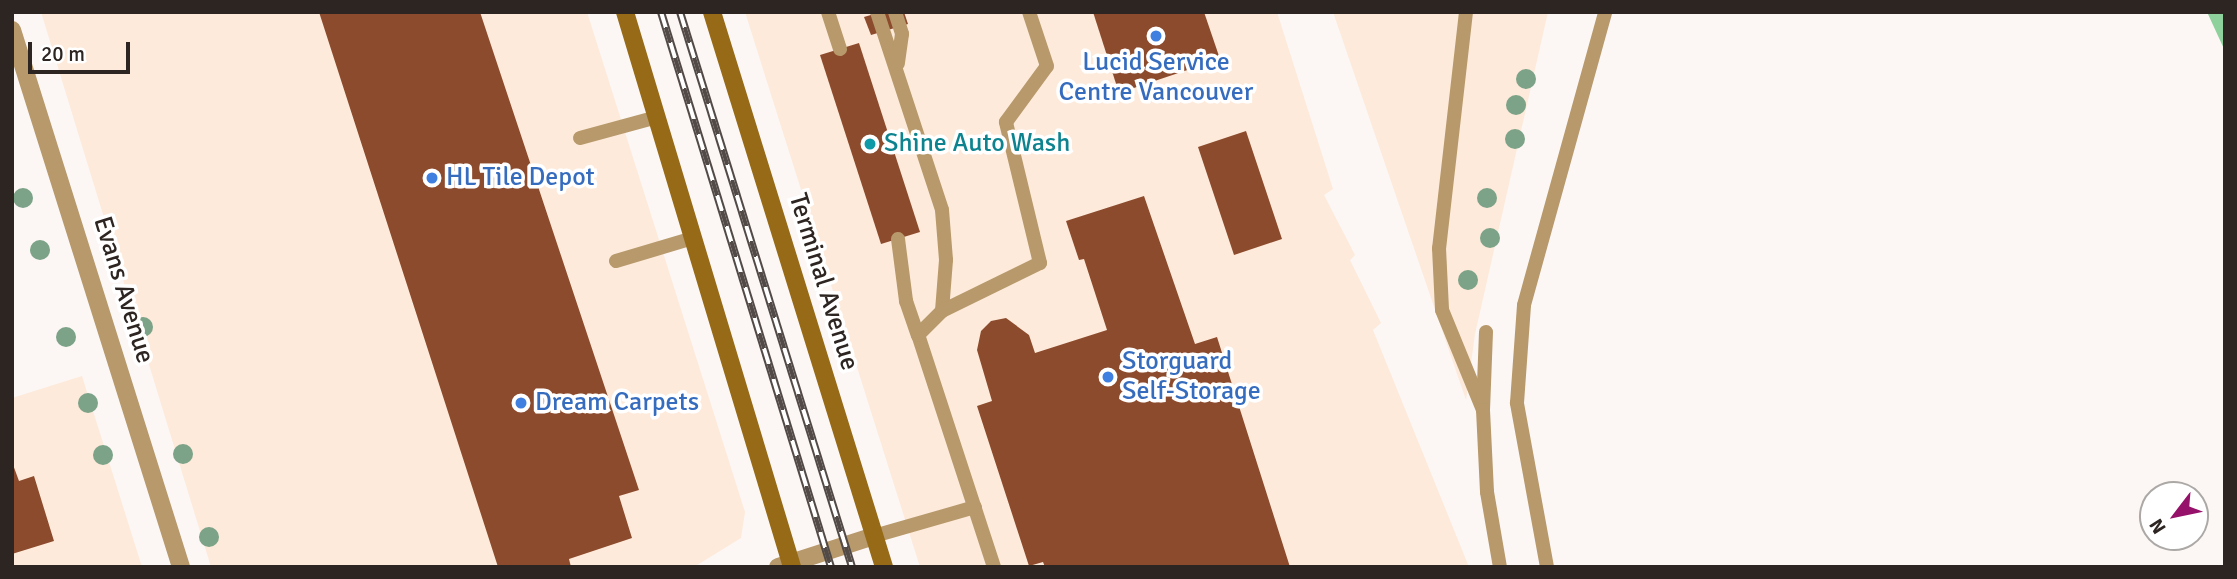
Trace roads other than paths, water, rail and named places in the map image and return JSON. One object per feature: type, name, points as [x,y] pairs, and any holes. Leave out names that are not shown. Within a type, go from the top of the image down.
[{"type":"main road","points":[[625,12],[787,565]]},
{"type":"main road","name":"Terminal Avenue","points":[[712,12],[884,567]]},
{"type":"street","name":"Evans Avenue","points":[[12,30],[181,567]]},
{"type":"street","points":[[787,565],[874,536]]},
{"type":"lane","points":[[828,12],[840,49]]},
{"type":"lane","points":[[877,12],[898,65],[942,211],[946,260],[942,311]]},
{"type":"lane","points":[[895,12],[902,34],[898,65]]},
{"type":"lane","points":[[918,335],[942,311],[1040,263],[1006,122],[1047,66],[1030,12]]},
{"type":"lane","points":[[1466,12],[1439,248],[1441,298],[1459,360],[1483,410]]},
{"type":"lane","points":[[1546,567],[1517,403],[1524,306],[1605,12]]},
{"type":"lane","points":[[580,138],[657,117]]},
{"type":"lane","points":[[616,261],[693,238]]},
{"type":"lane","points":[[898,239],[906,301],[994,567]]},
{"type":"lane","points":[[1486,332],[1483,410],[1487,492],[1500,567]]},
{"type":"lane","points":[[874,536],[975,507]]},
{"type":"railway","points":[[661,12],[831,567]]},
{"type":"railway","points":[[680,12],[852,567]]},
{"type":"place","name":"Lucid Service Centre Vancouver","points":[[1156,36]]},
{"type":"place","name":"Shine Auto Wash","points":[[870,144]]},
{"type":"place","name":"HL Tile Depot","points":[[432,178]]},
{"type":"place","name":"Storguard Self-Storage","points":[[1108,377]]},
{"type":"place","name":"Dream Carpets","points":[[521,403]]}]
